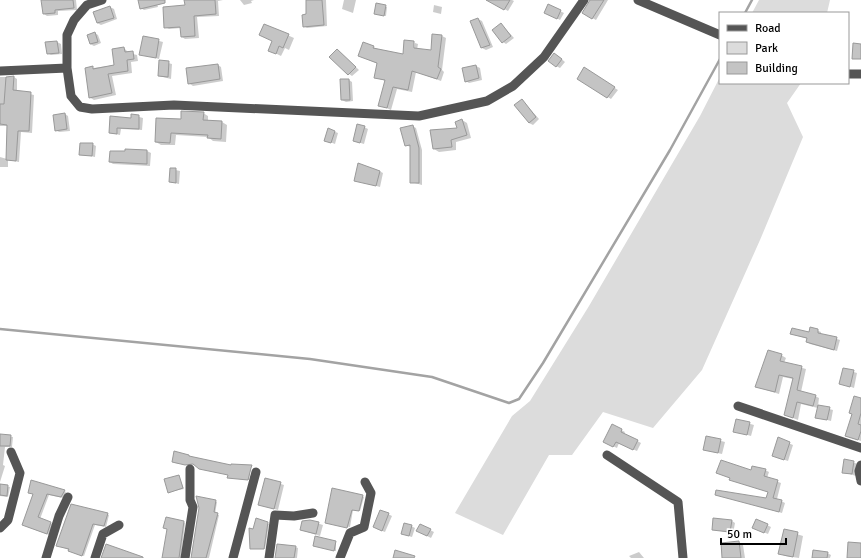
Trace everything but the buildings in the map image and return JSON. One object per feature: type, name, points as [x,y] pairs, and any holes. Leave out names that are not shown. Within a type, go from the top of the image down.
[{"type":"street","points":[[102,0],[87,5],[74,20],[67,35],[67,68],[70,96],[80,107],[92,109],[174,105],[419,116],[487,101],[513,86],[544,57],[584,0]]},
{"type":"street","points":[[638,0],[719,34]]},
{"type":"street","points":[[0,71],[67,68]]},
{"type":"street","points":[[849,74],[861,74]]},
{"type":"street","points":[[738,406],[861,448]]},
{"type":"street","points":[[0,528],[8,520],[20,473],[11,452]]},
{"type":"street","points":[[607,455],[678,502],[683,558]]},
{"type":"street","points":[[861,465],[859,470],[861,481]]},
{"type":"street","points":[[185,558],[193,508],[190,500],[190,469]]},
{"type":"street","points":[[233,558],[256,472]]},
{"type":"street","points":[[340,558],[350,533],[364,527],[370,493],[365,482]]},
{"type":"street","points":[[46,558],[59,516],[68,497]]},
{"type":"street","points":[[268,558],[275,515],[294,516],[313,513]]},
{"type":"street","points":[[95,558],[103,534],[119,525]]},
{"type":"green space","points":[[759,0],[830,0],[827,12],[753,12]]},
{"type":"green space","points":[[719,79],[719,84],[800,84],[787,103],[803,137],[760,240],[702,370],[653,428],[603,412],[572,455],[549,455],[503,535],[455,513],[512,416],[530,401],[589,306],[700,116]]},
{"type":"waterway","points":[[746,12],[752,0]]},
{"type":"waterway","points":[[0,329],[310,359],[432,377],[509,403],[519,399],[543,363],[670,150],[719,61]]}]
